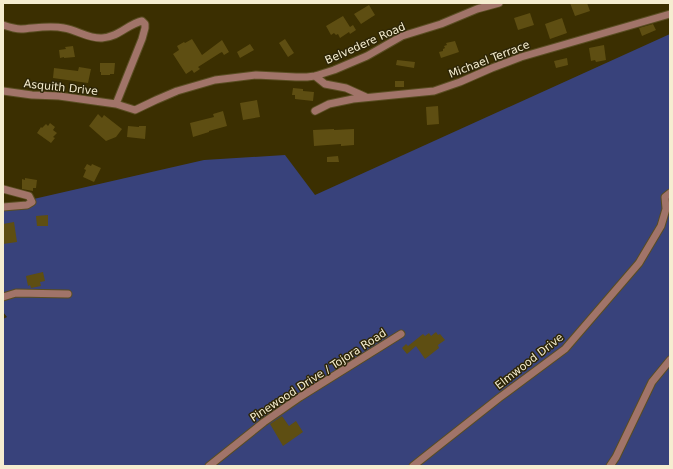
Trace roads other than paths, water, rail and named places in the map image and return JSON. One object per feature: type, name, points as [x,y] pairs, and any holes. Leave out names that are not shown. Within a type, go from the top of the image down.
[{"type":"street","name":"Belvedere Road","points":[[116,104],[135,110],[177,91],[215,80],[256,75],[296,77],[315,76],[368,56],[402,36],[441,24],[477,9],[499,3]]},
{"type":"street","name":"Michael Terrace","points":[[315,111],[329,104],[354,99],[434,91],[521,57],[670,14]]},
{"type":"street","points":[[3,25],[19,29],[51,26],[65,28],[92,37],[102,38],[112,36],[136,22],[142,21],[145,24],[145,28],[142,39],[116,104]]},
{"type":"street","points":[[315,76],[325,84],[346,88],[372,98]]},
{"type":"street","name":"Asquith Drive","points":[[3,91],[32,95],[59,96],[116,104]]},
{"type":"street","points":[[3,189],[29,196],[32,202],[18,207],[3,207]]},
{"type":"street","name":"Elmwood Drive","points":[[413,466],[499,398],[565,349],[639,263],[661,226],[666,210],[665,197],[670,192]]},
{"type":"street","points":[[3,297],[16,293],[68,294]]},
{"type":"street","name":"Pinewood Drive / Tojora Road","points":[[209,466],[264,422],[300,397],[402,334]]},
{"type":"street","points":[[610,466],[616,457],[652,382],[670,360]]}]
